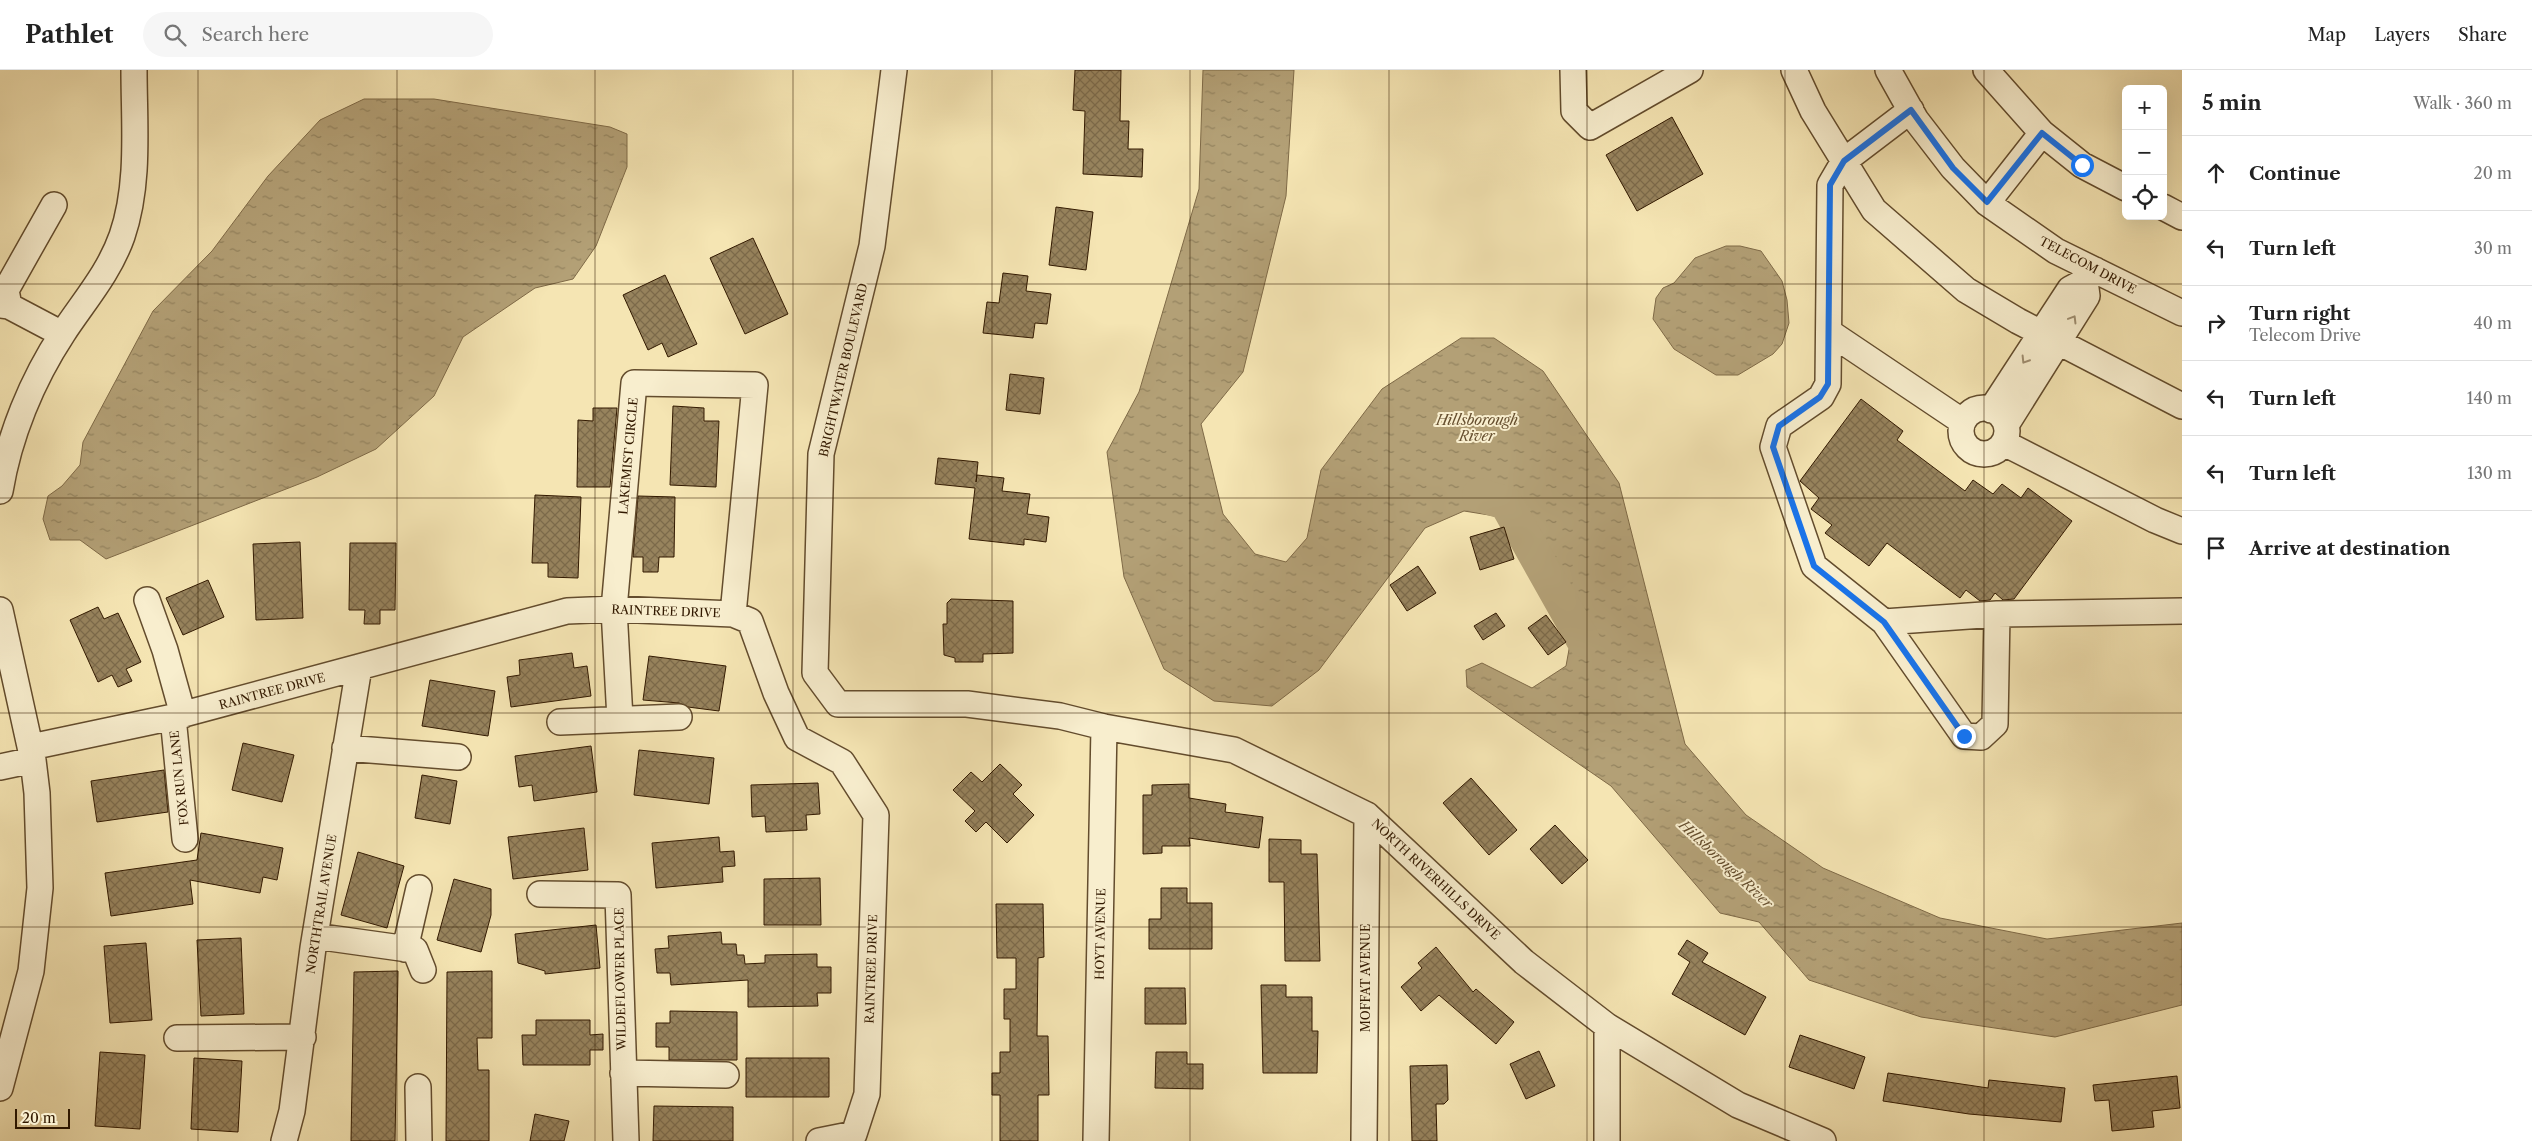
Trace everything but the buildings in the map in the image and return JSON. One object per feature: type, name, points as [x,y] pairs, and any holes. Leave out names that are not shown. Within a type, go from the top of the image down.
[{"type":"street","points":[[0,491],[12,440],[22,410],[62,334],[102,278],[122,236],[132,194],[134,70]]},
{"type":"street","name":"BRIGHTWATER BOULEVARD","points":[[815,673],[821,454],[872,246],[894,70]]},
{"type":"street","points":[[1573,70],[1574,111],[1590,127],[1690,70]]},
{"type":"street","points":[[1794,70],[1813,111],[1874,210],[1966,290],[2182,406]]},
{"type":"street","name":"TELECOM DRIVE","points":[[1888,70],[1911,110],[1953,168],[1987,202],[2090,276],[2182,314]]},
{"type":"street","points":[[1986,70],[2042,133],[2082,165],[2122,186]]},
{"type":"street","points":[[1911,110],[1844,161],[1830,185],[1828,384],[1820,397],[1779,426],[1773,447],[1814,566],[1884,622],[1964,736],[1981,737],[1995,724],[1997,614]]},
{"type":"street","points":[[1987,202],[2042,133]]},
{"type":"street","points":[[54,205],[6,290],[4,306],[62,334]]},
{"type":"street","points":[[2167,209],[2182,217]]},
{"type":"street","points":[[2090,276],[2070,289],[2051,336],[2020,386],[2000,426],[1993,452],[1977,453],[1970,450],[1962,437],[1963,422],[1973,411],[1980,408],[2000,426],[2155,520],[2182,531]]},
{"type":"street","points":[[1829,332],[1963,422]]},
{"type":"street","name":"LAKEMIST CIRCLE","points":[[614,609],[634,383],[754,385],[733,614]]},
{"type":"street","name":"FOX RUN LANE","points":[[147,600],[165,650],[178,716],[185,839]]},
{"type":"street","points":[[614,609],[620,719]]},
{"type":"street","name":"RAINTREE DRIVE","points":[[0,767],[32,754],[568,611],[614,609],[733,614],[750,621],[776,693],[797,738],[842,762],[876,815],[867,1094],[854,1137],[819,1141]]},
{"type":"street","points":[[0,610],[32,754],[37,793],[40,888],[31,971],[0,1088]]},
{"type":"street","points":[[1884,622],[1997,614],[2182,611]]},
{"type":"street","name":"NORTHTRAIL AVENUE","points":[[284,1141],[292,1111],[315,936],[359,667]]},
{"type":"street","name":"NORTH RIVERHILLS DRIVE","points":[[815,673],[838,704],[967,704],[1060,716],[1104,728],[1234,750],[1367,815],[1524,962],[1607,1026],[1738,1105],[1824,1141]]},
{"type":"street","points":[[560,722],[679,717]]},
{"type":"street","name":"HOYT AVENUE","points":[[1096,1141],[1104,728]]},
{"type":"street","points":[[345,748],[458,757]]},
{"type":"street","name":"MOFFAT AVENUE","points":[[1364,1141],[1367,815]]},
{"type":"street","points":[[405,949],[419,888]]},
{"type":"street","name":"WILDEFLOWER PLACE","points":[[540,894],[618,895],[626,1141]]},
{"type":"street","points":[[315,936],[415,950],[423,970]]},
{"type":"street","points":[[1607,1026],[1607,1141]]},
{"type":"street","points":[[177,1038],[302,1038]]},
{"type":"street","points":[[623,1073],[726,1075]]},
{"type":"street","points":[[418,1087],[419,1141]]},
{"type":"water","name":"Hillsborough River","points":[[1203,70],[1294,70],[1286,196],[1243,372],[1201,424],[1223,514],[1255,554],[1286,562],[1307,538],[1321,470],[1382,389],[1461,338],[1494,338],[1543,371],[1619,483],[1685,744],[1746,815],[1823,868],[1940,918],[2047,939],[2182,923],[2182,1005],[2055,1037],[1921,1017],[1809,980],[1759,922],[1720,913],[1611,786],[1467,687],[1466,670],[1482,663],[1532,688],[1566,666],[1572,633],[1533,522],[1464,511],[1425,528],[1319,670],[1272,706],[1214,701],[1164,669],[1124,577],[1107,452],[1139,392],[1199,189]]},
{"type":"water","points":[[364,99],[434,99],[610,127],[627,134],[627,167],[596,246],[573,279],[535,288],[463,337],[434,396],[376,449],[317,477],[106,559],[80,540],[50,540],[43,519],[48,496],[62,486],[80,465],[83,442],[153,311],[212,251],[268,176],[320,120]]},
{"type":"water","points":[[1726,246],[1740,246],[1761,251],[1782,281],[1787,300],[1789,323],[1782,344],[1773,354],[1738,375],[1716,375],[1674,349],[1653,319],[1656,298],[1663,288],[1674,283],[1695,258]]},
{"type":"waterway","name":"Hillsborough River","points":[[1479,495],[1506,503],[1583,640]]},
{"type":"route","points":[[1964,736],[1884,622],[1814,566],[1773,447],[1779,426],[1820,397],[1828,384],[1830,185],[1844,161],[1911,110],[1916,120],[1953,168],[1987,202],[2042,133],[2082,165]]}]
